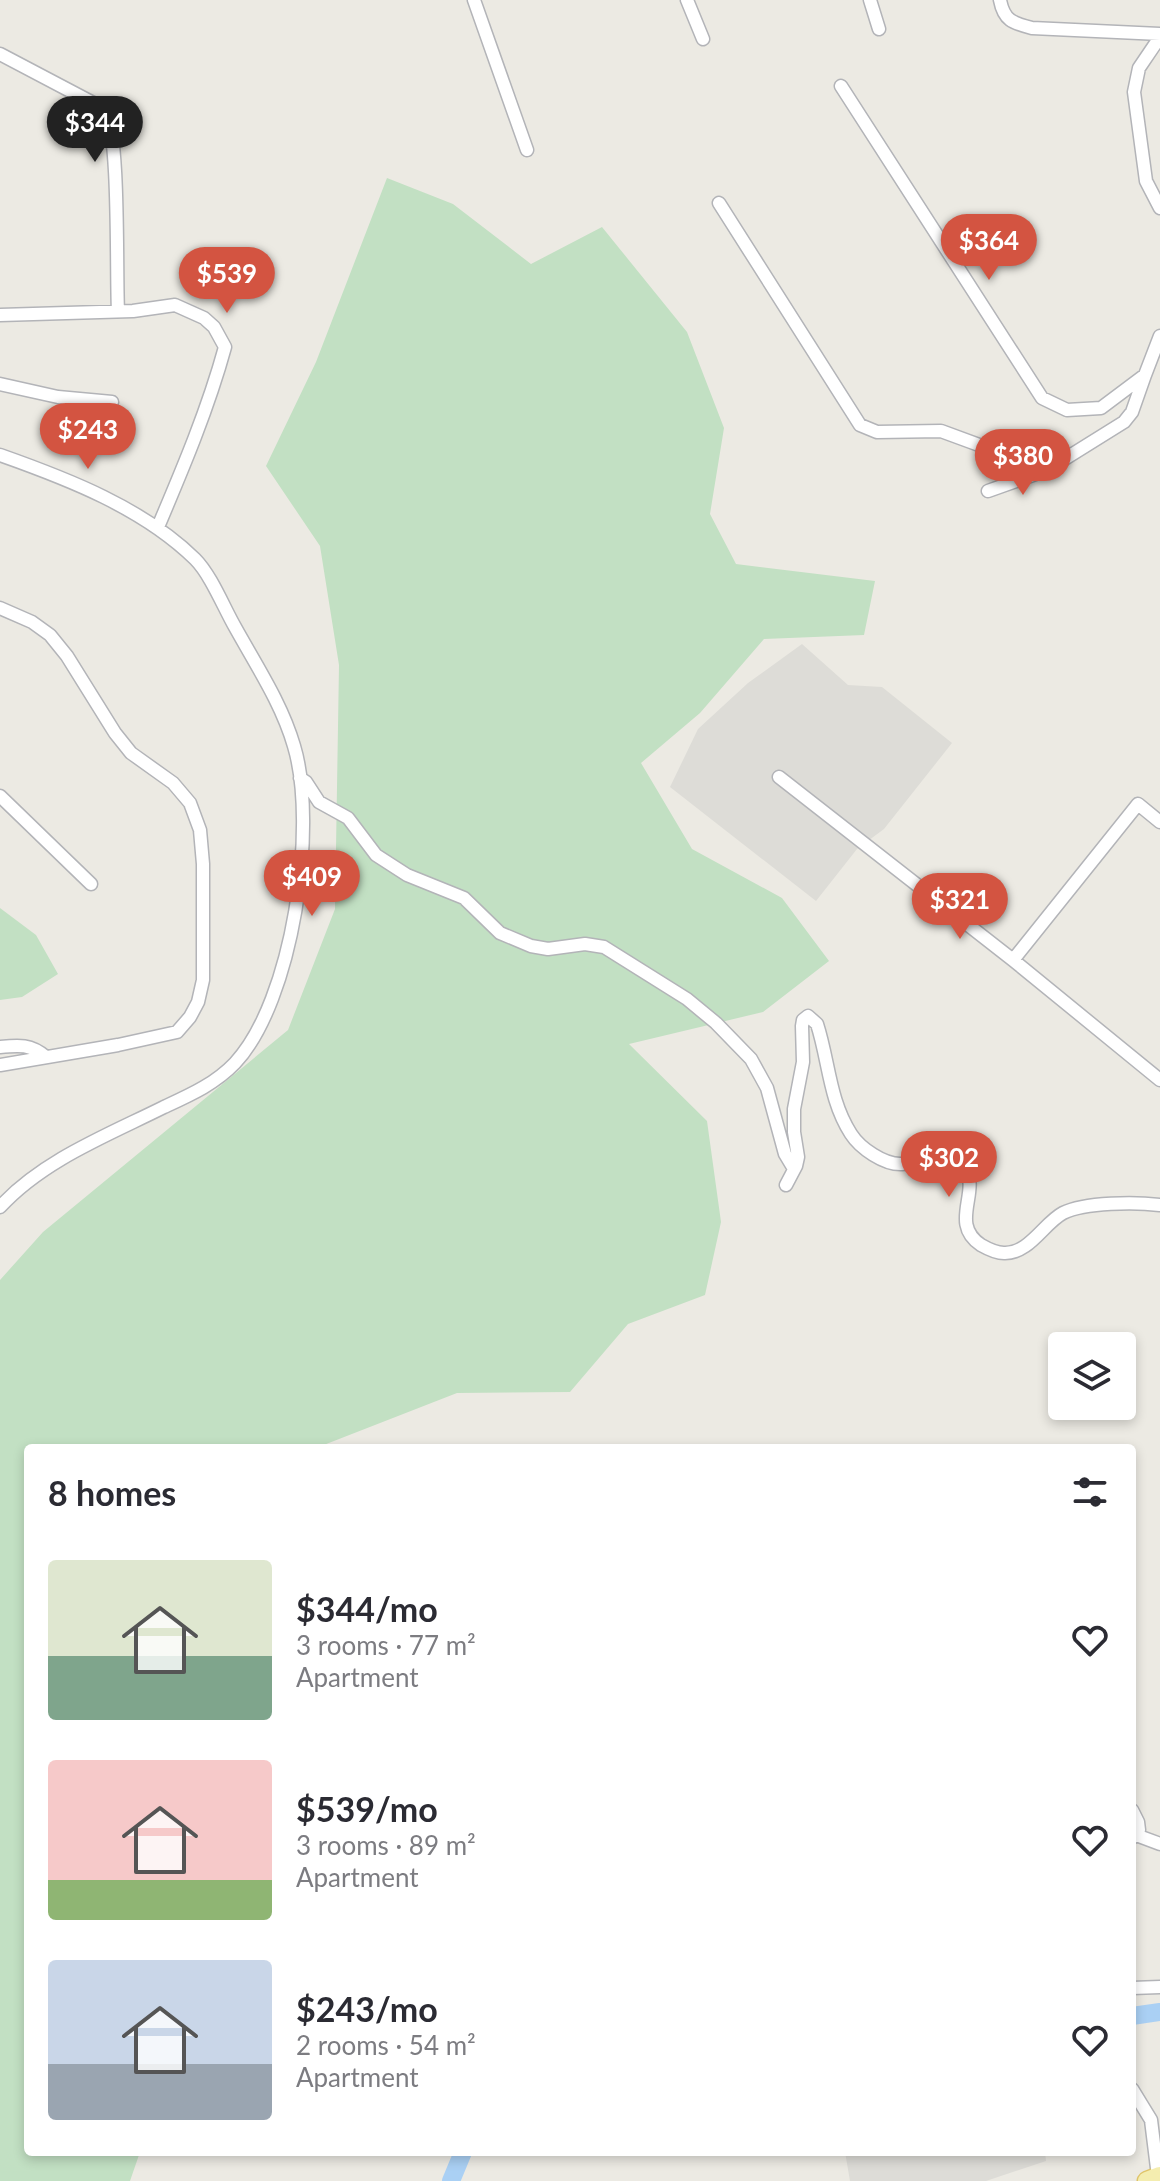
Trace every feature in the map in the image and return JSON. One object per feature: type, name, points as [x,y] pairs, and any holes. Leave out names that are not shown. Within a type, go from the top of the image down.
[{"type":"street","points":[[474,0],[527,150]]},
{"type":"street","points":[[687,0],[703,39]]},
{"type":"street","points":[[870,0],[879,29]]},
{"type":"street","points":[[1000,0],[1006,18],[1012,23],[1032,28],[1160,35],[1139,68],[1134,92],[1146,181],[1160,208]]},
{"type":"street","points":[[0,54],[106,112],[112,132],[117,212],[115,266],[118,311]]},
{"type":"street","points":[[841,86],[1042,398],[1067,410],[1101,408],[1145,375]]},
{"type":"street","points":[[719,203],[860,425],[877,432],[941,431],[1047,470]]},
{"type":"street","points":[[0,315],[118,311],[175,305],[187,309],[214,327],[225,347],[187,457],[158,527]]},
{"type":"street","points":[[988,491],[1047,470],[1124,422],[1132,412],[1160,336]]},
{"type":"street","points":[[0,384],[58,397],[112,402]]},
{"type":"street","points":[[0,455],[59,477],[158,527],[199,563],[272,694],[294,746],[300,778],[302,829],[300,893],[281,972],[253,1041],[234,1064],[211,1084],[113,1131],[44,1169],[0,1207]]},
{"type":"street","points":[[0,608],[32,622],[50,635],[131,753],[173,783],[190,803],[200,830],[203,864],[203,980],[198,1002],[177,1032],[0,1065]]},
{"type":"street","points":[[779,777],[1013,960],[1160,1080]]},
{"type":"street","points":[[300,778],[319,802],[348,818],[376,855],[407,875],[464,898],[500,933],[531,946],[548,949],[585,944],[604,947],[687,999],[751,1059],[767,1088],[785,1154],[794,1169]]},
{"type":"street","points":[[0,796],[91,884]]},
{"type":"street","points":[[1013,960],[1138,804],[1160,822]]},
{"type":"street","points":[[786,1185],[798,1157],[794,1109],[803,1062],[802,1026],[808,1016],[817,1024],[832,1091],[856,1141],[895,1163],[945,1154],[962,1164],[970,1182],[966,1205],[968,1229],[971,1237],[988,1248],[1005,1253],[1015,1251],[1056,1217],[1074,1208],[1133,1203],[1160,1205]]},
{"type":"street","points":[[0,1047],[26,1045],[36,1048],[46,1057]]},
{"type":"street","points":[[1136,1838],[1160,1844]]},
{"type":"street","points":[[1136,1988],[1160,1987]]},
{"type":"street","points":[[1136,2096],[1151,2120],[1155,2178]]},
{"type":"shaded area","points":[[802,644],[848,685],[882,687],[952,743],[884,829],[857,849],[816,901],[670,787],[698,729],[748,683]]},
{"type":"shaded area","points":[[846,2156],[1045,2156],[1046,2161],[986,2181],[850,2181]]},
{"type":"green space","points":[[387,178],[453,204],[531,264],[602,227],[687,332],[724,428],[710,514],[736,564],[875,581],[864,635],[764,639],[700,713],[641,763],[692,849],[782,898],[829,961],[763,1012],[629,1044],[707,1121],[721,1222],[705,1295],[628,1324],[570,1392],[457,1393],[326,1444],[24,1444],[24,2156],[139,2156],[130,2181],[0,2181],[0,1280],[43,1232],[288,1030],[335,909],[339,665],[320,546],[266,466],[316,362]]},
{"type":"green space","points":[[0,908],[36,935],[58,974],[22,997],[0,1000]]},
{"type":"waterway","points":[[1136,2015],[1160,2012]]},
{"type":"waterway","points":[[451,2181],[461,2156]]}]
